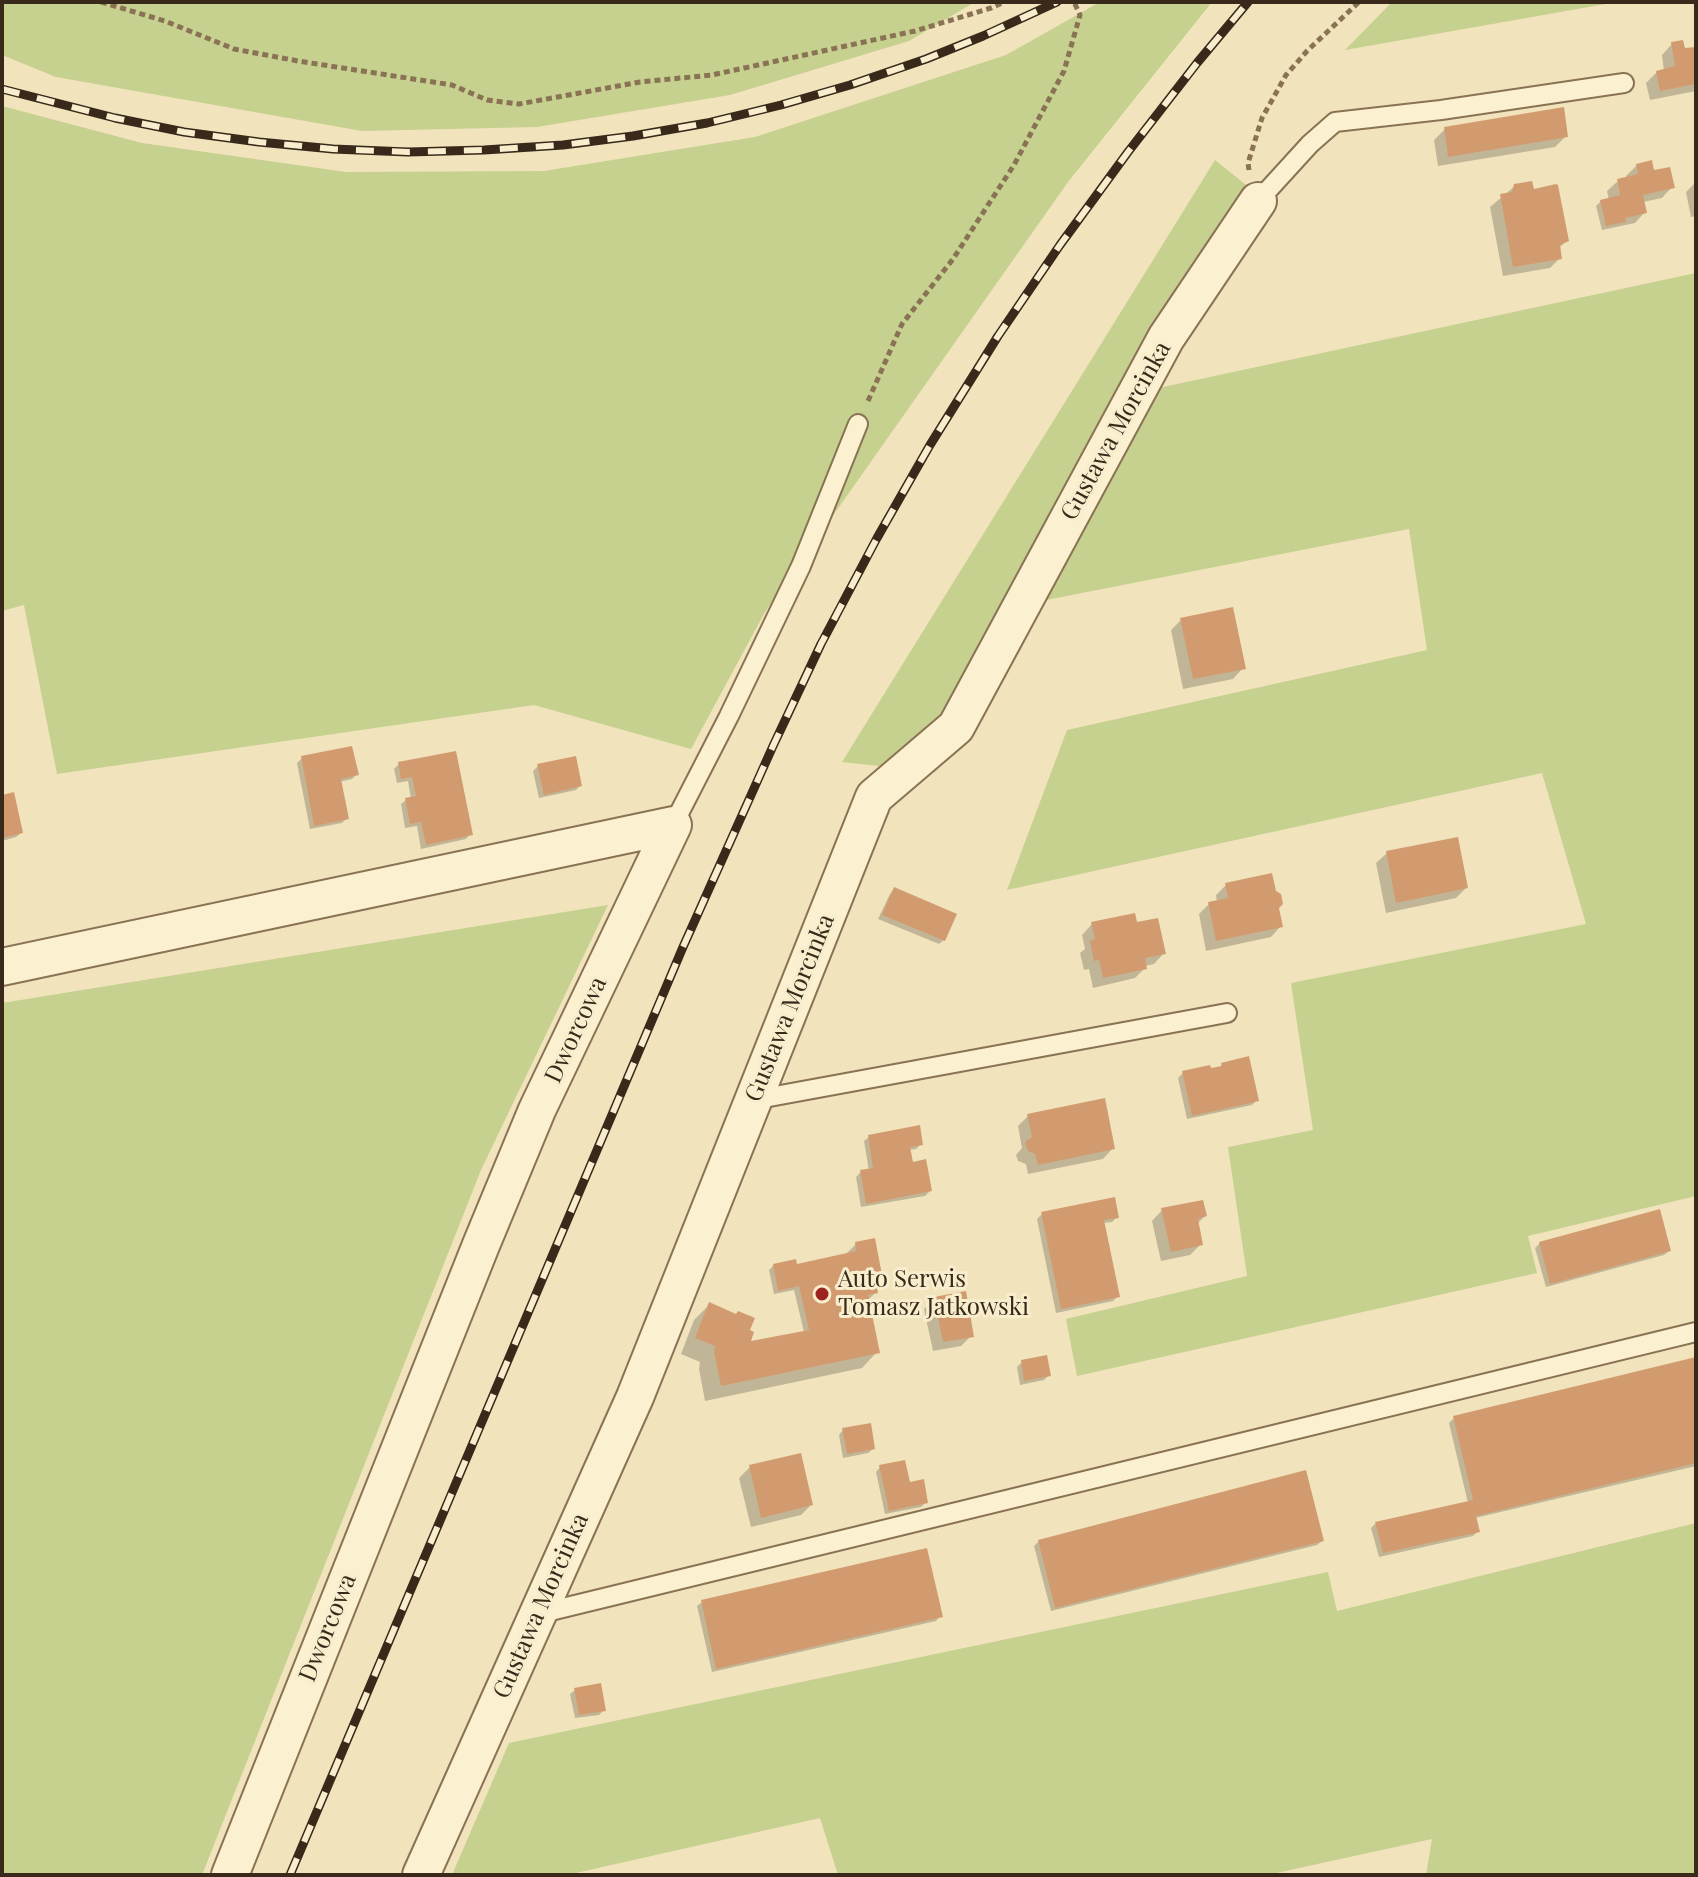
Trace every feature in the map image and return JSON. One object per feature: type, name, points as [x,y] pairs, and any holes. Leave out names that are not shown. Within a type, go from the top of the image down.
[{"type":"street","name":"Gustawa Morcinka","points":[[421,1875],[635,1397],[874,797],[956,727],[1166,338],[1258,201]]},
{"type":"street","points":[[2,967],[673,825]]},
{"type":"street","name":"Dworcowa","points":[[230,1875],[537,1110],[673,825]]},
{"type":"lane","points":[[1258,201],[1310,144],[1335,122],[1624,83]]},
{"type":"lane","points":[[673,825],[801,566],[858,424]]},
{"type":"lane","points":[[753,1100],[1227,1013]]},
{"type":"lane","points":[[538,1614],[1696,1332]]},
{"type":"path","points":[[101,2],[165,21],[234,49],[452,85],[487,100],[519,104],[640,82],[712,75],[915,31],[1004,2]]},
{"type":"path","points":[[858,424],[902,324],[953,259],[1014,165],[1064,71],[1080,15],[1074,2]]},
{"type":"path","points":[[1258,201],[1249,194],[1248,163],[1262,118],[1286,75],[1359,2]]},
{"type":"green space","points":[[2,2],[975,2],[909,41],[730,95],[537,127],[362,131],[56,77],[2,55]]},
{"type":"green space","points":[[1100,2],[1212,2],[1068,182],[765,612],[691,749],[534,705],[57,774],[24,605],[2,611],[2,106],[142,143],[346,172],[544,171],[755,137],[1006,55]]},
{"type":"green space","points":[[1392,2],[1617,2],[1345,50]]},
{"type":"green space","points":[[1215,160],[1271,205],[1149,390],[1696,273],[1696,1196],[1528,1236],[1537,1273],[1077,1376],[1066,1319],[1247,1276],[1228,1147],[1313,1130],[1291,983],[1586,924],[1542,773],[1007,890],[1067,730],[1427,650],[1409,529],[1041,601],[968,732],[935,772],[842,762]]},
{"type":"green space","points":[[608,905],[481,1170],[202,1875],[2,1875],[2,1003]]},
{"type":"green space","points":[[1696,1523],[1696,1875],[1426,1875],[1432,1839],[1267,1875],[838,1875],[820,1818],[567,1875],[452,1875],[509,1743],[1328,1572],[1337,1611]]},
{"type":"building","points":[[1683,40],[1685,48],[1696,47],[1696,84],[1660,91],[1656,71],[1675,66],[1671,42]]},
{"type":"building","points":[[1564,107],[1568,137],[1448,157],[1444,127]]},
{"type":"building","points":[[1652,160],[1654,170],[1670,167],[1675,188],[1643,195],[1647,213],[1606,226],[1600,200],[1620,195],[1617,179],[1638,174],[1636,164]]},
{"type":"building","points":[[1532,181],[1534,189],[1558,185],[1569,241],[1560,245],[1562,259],[1513,267],[1500,194],[1512,192],[1514,184]]},
{"type":"building","points":[[1233,607],[1246,669],[1193,679],[1180,618]]},
{"type":"building","points":[[352,746],[359,775],[341,779],[349,819],[314,826],[301,756]]},
{"type":"building","points":[[456,751],[473,835],[426,845],[421,822],[410,824],[405,798],[416,796],[412,777],[401,779],[398,762]]},
{"type":"building","points":[[576,756],[582,786],[544,795],[537,764]]},
{"type":"building","points":[[14,792],[23,833],[2,838],[2,795]]},
{"type":"building","points":[[1458,837],[1468,888],[1396,903],[1386,851]]},
{"type":"building","points":[[1272,873],[1276,891],[1281,894],[1283,904],[1279,908],[1283,927],[1216,941],[1208,902],[1228,898],[1225,883]]},
{"type":"building","points":[[894,887],[957,914],[945,941],[882,915]]},
{"type":"building","points":[[1135,913],[1137,922],[1158,918],[1166,954],[1145,958],[1147,969],[1103,978],[1099,960],[1094,961],[1090,941],[1095,939],[1091,922]]},
{"type":"building","points":[[1249,1056],[1259,1101],[1192,1116],[1182,1071],[1210,1065],[1211,1068],[1222,1066],[1221,1063]]},
{"type":"building","points":[[1105,1098],[1115,1149],[1038,1165],[1035,1154],[1028,1151],[1025,1142],[1032,1137],[1027,1114]]},
{"type":"building","points":[[920,1125],[923,1145],[910,1147],[913,1162],[926,1159],[932,1191],[866,1204],[860,1170],[873,1168],[868,1135]]},
{"type":"building","points":[[1115,1197],[1119,1218],[1104,1220],[1120,1297],[1061,1309],[1041,1212]]},
{"type":"building","points":[[1203,1200],[1207,1216],[1198,1219],[1203,1245],[1171,1252],[1161,1208]]},
{"type":"building","points":[[1660,1209],[1671,1251],[1550,1284],[1539,1242]]},
{"type":"building","points":[[875,1238],[882,1275],[875,1276],[878,1293],[868,1295],[880,1353],[721,1386],[715,1346],[695,1338],[709,1302],[736,1314],[738,1311],[755,1318],[750,1330],[754,1332],[751,1341],[809,1330],[799,1286],[778,1291],[773,1264],[796,1259],[797,1264],[856,1251],[855,1242]]},
{"type":"building","points":[[966,1291],[974,1337],[943,1342],[934,1297]]},
{"type":"building","points":[[1047,1355],[1051,1376],[1024,1381],[1021,1360]]},
{"type":"building","points":[[1696,1357],[1696,1463],[1476,1516],[1480,1532],[1383,1553],[1375,1522],[1473,1500],[1453,1416]]},
{"type":"building","points":[[871,1423],[875,1449],[847,1454],[842,1428]]},
{"type":"building","points":[[801,1453],[813,1505],[761,1518],[749,1465]]},
{"type":"building","points":[[905,1460],[910,1482],[924,1479],[928,1503],[889,1511],[879,1465]]},
{"type":"building","points":[[1306,1470],[1324,1541],[1055,1608],[1038,1540]]},
{"type":"building","points":[[927,1548],[943,1617],[716,1669],[701,1600]]},
{"type":"building","points":[[601,1683],[606,1711],[579,1715],[574,1688]]},
{"type":"railway","points":[[2,89],[115,118],[184,132],[259,142],[408,152],[563,145],[707,123],[781,105],[926,59],[1057,2]]},
{"type":"railway","points":[[290,1875],[683,947],[821,644],[930,445],[998,336],[1128,152],[1248,2]]},
{"type":"place","name":"Auto Serwis Tomasz Jatkowski","points":[[822,1294]]}]
